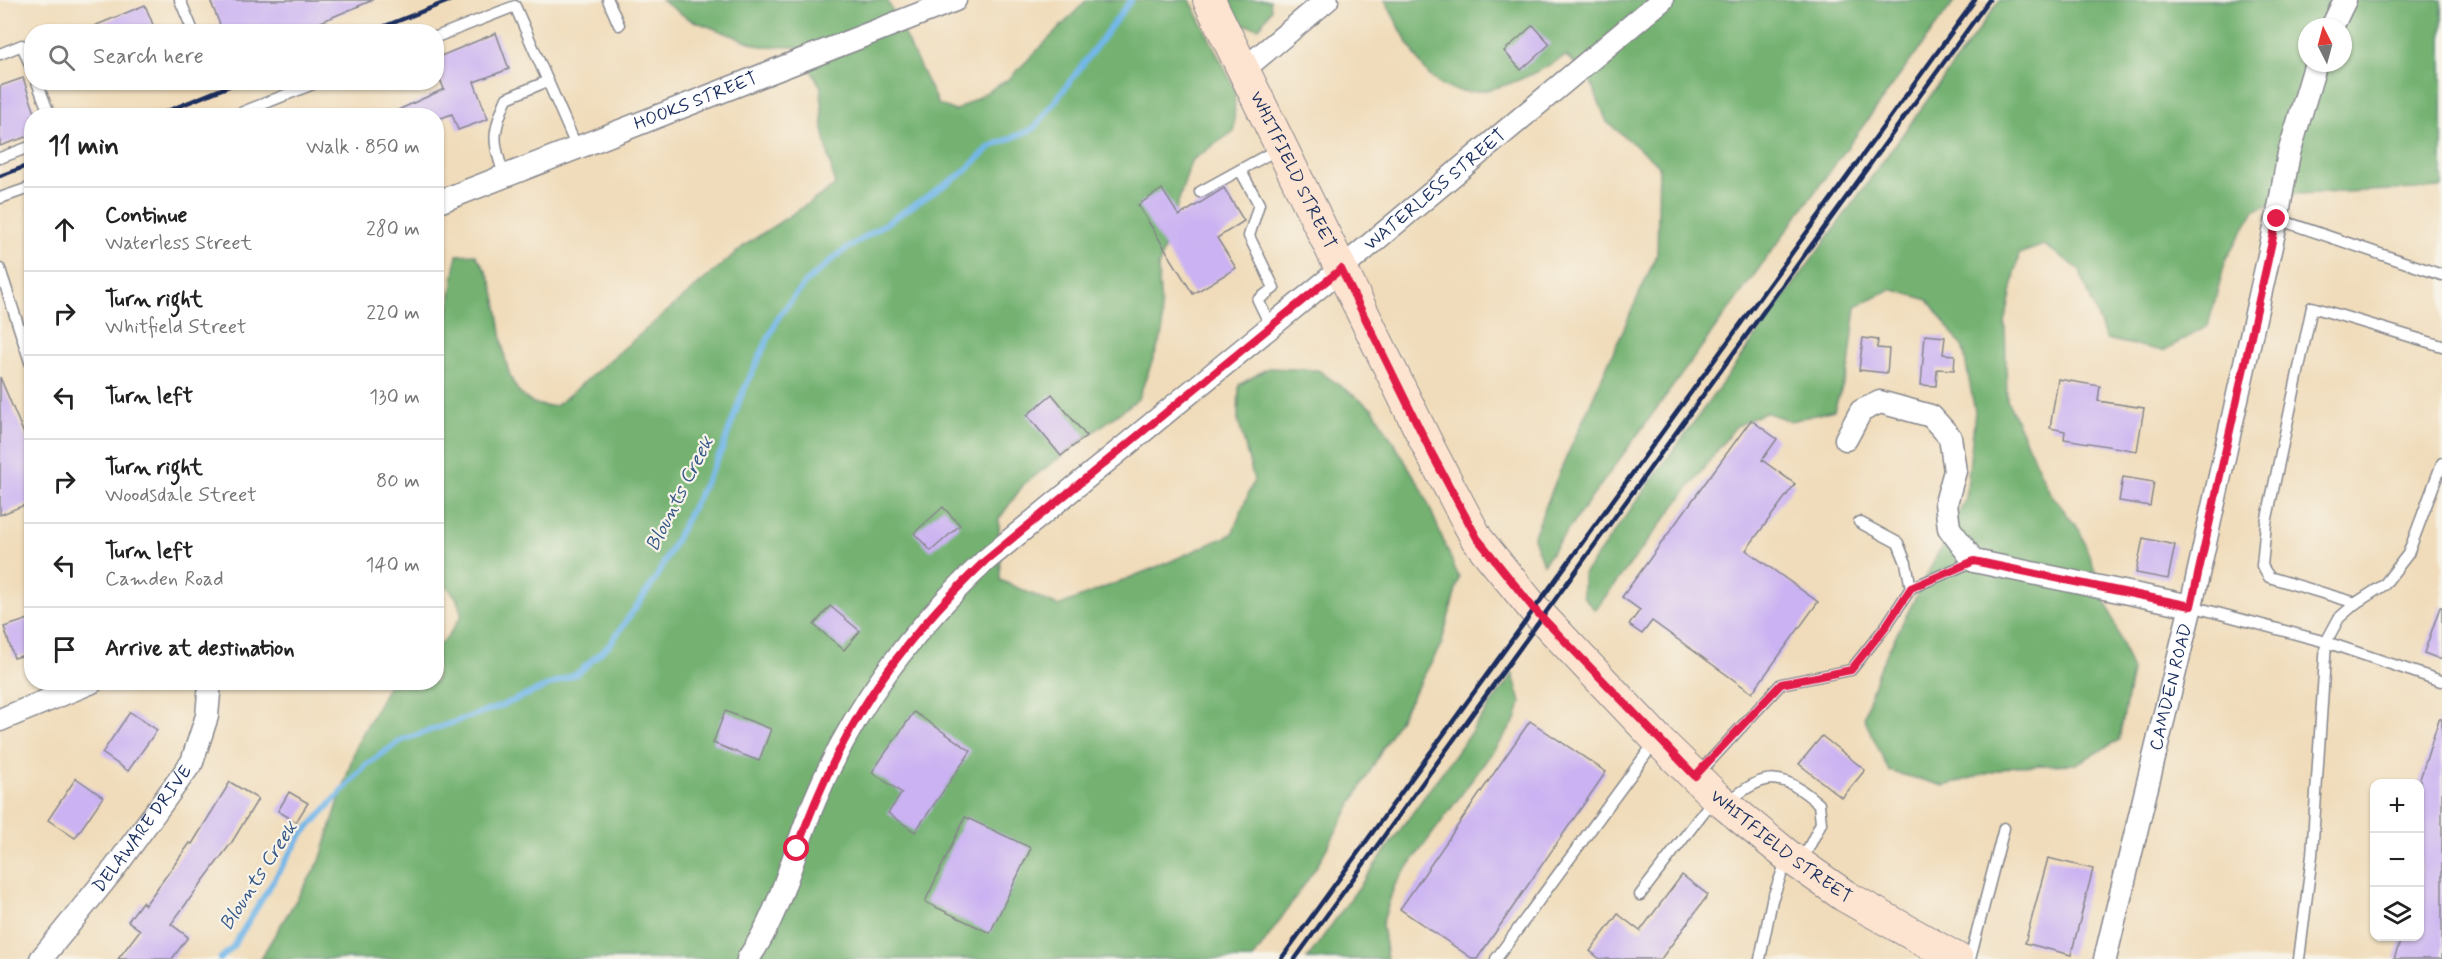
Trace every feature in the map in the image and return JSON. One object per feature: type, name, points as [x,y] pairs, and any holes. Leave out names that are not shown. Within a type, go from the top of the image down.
[{"type":"main road","name":"WHITFIELD STREET","points":[[1209,0],[1432,454],[1477,538],[1534,609],[1657,739],[1712,792],[1794,861],[1845,896],[1957,959]]},
{"type":"street","name":"HOOKS STREET","points":[[444,200],[955,0]]},
{"type":"street","points":[[1243,70],[1326,0]]},
{"type":"street","name":"WATERLESS STREET","points":[[748,959],[774,914],[814,802],[833,758],[884,673],[916,632],[986,560],[1271,327],[1662,0]]},
{"type":"street","points":[[2336,18],[2345,0]]},
{"type":"street","name":"CAMDEN ROAD","points":[[2106,959],[2191,606],[2277,219],[2289,153],[2313,72]]},
{"type":"street","points":[[1846,439],[1861,411],[1880,402],[1931,416],[1950,437],[1955,471],[1946,503],[1949,528],[1974,561],[2191,606]]},
{"type":"street","points":[[0,720],[73,690]]},
{"type":"street","name":"DELAWARE DRIVE","points":[[41,959],[114,869],[192,762],[207,716],[209,690]]},
{"type":"lane","points":[[180,0],[190,24]]},
{"type":"lane","points":[[608,0],[619,25]]},
{"type":"lane","points":[[444,34],[515,6],[577,148]]},
{"type":"lane","points":[[0,54],[22,45],[24,50]]},
{"type":"lane","points":[[505,177],[494,148],[495,124],[507,98],[548,81]]},
{"type":"lane","points":[[40,90],[47,108]]},
{"type":"lane","points":[[253,108],[298,90]]},
{"type":"lane","points":[[1200,192],[1281,147]]},
{"type":"lane","points":[[0,158],[24,149]]},
{"type":"lane","points":[[1240,170],[1259,204],[1249,236],[1274,288],[1258,300],[1271,327]]},
{"type":"lane","points":[[0,198],[24,190]]},
{"type":"lane","points":[[2277,219],[2442,275]]},
{"type":"lane","points":[[0,269],[24,343]]},
{"type":"lane","points":[[2356,603],[2269,578],[2262,566],[2266,523],[2312,307],[2442,346]]},
{"type":"lane","points":[[2299,959],[2312,855],[2326,642],[2339,618],[2356,603],[2384,585],[2408,554],[2442,463]]},
{"type":"lane","points":[[1859,522],[1898,543],[1906,563],[1911,588]]},
{"type":"lane","points":[[1640,895],[1712,792],[1781,684],[1851,670],[1886,626],[1911,588],[1974,561]]},
{"type":"lane","points":[[2191,606],[2326,642],[2441,681]]},
{"type":"lane","points":[[1496,959],[1657,739]]},
{"type":"lane","points":[[1712,792],[1748,786],[1776,778],[1796,784],[1819,804],[1821,823],[1794,861],[1772,900],[1760,959]]},
{"type":"lane","points":[[1970,959],[2004,828]]},
{"type":"green space","points":[[661,0],[887,0],[938,104],[955,111],[1009,79],[1087,0],[1190,0],[1235,89],[1234,131],[1191,161],[1158,268],[1163,333],[1138,399],[1024,484],[999,519],[1000,580],[1058,606],[1232,534],[1254,480],[1238,419],[1239,385],[1268,368],[1318,370],[1373,409],[1422,489],[1459,578],[1441,645],[1315,869],[1253,959],[260,959],[320,861],[356,746],[386,690],[444,690],[444,640],[462,615],[456,597],[444,583],[444,313],[449,310],[457,255],[475,254],[488,275],[496,299],[506,361],[512,380],[522,395],[536,404],[556,406],[745,245],[835,186],[823,129],[821,87],[797,47],[760,46],[689,19]]},
{"type":"green space","points":[[1228,0],[1270,0],[1271,10],[1259,28],[1237,23]]},
{"type":"green space","points":[[1385,0],[1955,0],[1543,564],[1533,538],[1557,478],[1657,254],[1659,165],[1607,122],[1588,75],[1566,56],[1500,87],[1464,92],[1448,88],[1427,73],[1407,42]]},
{"type":"green space","points":[[2000,0],[2442,0],[2442,188],[2294,194],[2255,210],[2226,259],[2208,326],[2163,351],[2106,339],[2079,269],[2044,245],[2019,254],[2005,323],[2007,400],[2049,491],[2080,531],[2132,671],[2119,740],[2076,764],[2014,766],[1944,786],[1889,771],[1864,718],[1878,671],[1966,498],[1975,411],[1963,348],[1928,300],[1891,289],[1856,306],[1849,367],[1834,410],[1791,421],[1765,412],[1736,426],[1595,610],[1583,596],[1583,575]]},
{"type":"green space","points":[[1513,674],[1521,703],[1516,720],[1394,886],[1382,925],[1387,959],[1307,959]]},
{"type":"building","points":[[210,0],[373,0],[316,24],[220,24]]},
{"type":"building","points":[[145,5],[153,24],[99,24]]},
{"type":"building","points":[[1533,25],[1550,44],[1521,70],[1504,51]]},
{"type":"building","points":[[496,33],[509,69],[474,82],[488,119],[458,130],[452,114],[444,117],[444,108],[402,108],[444,90],[444,55]]},
{"type":"building","points":[[23,78],[24,90],[27,90],[33,108],[24,108],[24,138],[0,146],[0,86]]},
{"type":"building","points":[[1224,188],[1244,221],[1217,238],[1236,268],[1193,294],[1138,205],[1162,189],[1179,216]]},
{"type":"building","points":[[1925,335],[1945,337],[1943,354],[1955,355],[1954,370],[1937,369],[1936,386],[1921,385]]},
{"type":"building","points":[[1863,338],[1878,340],[1877,348],[1889,349],[1887,373],[1859,370]]},
{"type":"building","points":[[0,377],[24,434],[24,505],[0,515]]},
{"type":"building","points":[[2058,379],[2100,386],[2098,401],[2144,408],[2137,451],[2064,439],[2065,431],[2050,428]]},
{"type":"building","points":[[1052,394],[1086,436],[1061,456],[1027,415]]},
{"type":"building","points":[[1751,420],[1777,439],[1762,460],[1795,484],[1746,550],[1818,602],[1752,693],[1652,621],[1642,634],[1629,625],[1640,610],[1622,597]]},
{"type":"building","points":[[2123,477],[2154,482],[2150,506],[2119,501]]},
{"type":"building","points":[[943,507],[960,525],[931,551],[914,533]]},
{"type":"building","points":[[2143,538],[2175,545],[2168,579],[2136,573]]},
{"type":"building","points":[[830,606],[860,631],[844,650],[814,625]]},
{"type":"building","points":[[2440,607],[2442,607],[2442,660],[2424,653]]},
{"type":"building","points":[[24,621],[24,655],[14,658],[4,627]]},
{"type":"building","points":[[725,711],[771,729],[759,761],[713,743]]},
{"type":"building","points":[[130,712],[157,730],[128,771],[102,753]]},
{"type":"building","points":[[914,712],[971,751],[915,832],[888,813],[902,793],[872,772]]},
{"type":"building","points":[[2439,719],[2442,719],[2442,959],[2394,959],[2400,941],[2424,941],[2424,779],[2420,779]]},
{"type":"building","points":[[1530,721],[1606,772],[1477,959],[1473,959],[1400,909]]},
{"type":"building","points":[[1822,736],[1865,770],[1842,798],[1799,764]]},
{"type":"building","points":[[76,778],[103,797],[75,838],[48,820]]},
{"type":"building","points":[[230,782],[258,799],[232,842],[171,924],[188,937],[172,959],[118,959],[140,930],[128,921],[142,902],[145,905],[190,843],[192,844]]},
{"type":"building","points":[[289,792],[308,803],[296,822],[278,811]]},
{"type":"building","points":[[965,817],[1031,848],[990,933],[925,902]]},
{"type":"building","points":[[2048,858],[2093,869],[2071,955],[2025,943]]},
{"type":"building","points":[[1682,875],[1708,895],[1661,959],[1600,959],[1590,951],[1618,914],[1640,931]]},
{"type":"waterway","name":"Blounts Creek","points":[[220,959],[232,948],[301,836],[366,765],[402,740],[501,706],[578,673],[610,644],[655,580],[722,450],[742,394],[779,316],[805,283],[839,254],[963,173],[990,147],[1035,128],[1131,0]]},
{"type":"railway","points":[[390,24],[451,0]]},
{"type":"railway","points":[[1281,959],[1975,0]]},
{"type":"railway","points":[[1295,959],[1989,0]]},
{"type":"railway","points":[[175,108],[219,90]]},
{"type":"railway","points":[[0,176],[24,167]]},
{"type":"route","points":[[797,849],[833,758],[858,713],[884,673],[948,596],[986,560],[1341,269],[1432,454],[1477,538],[1534,609],[1695,776],[1781,684],[1851,670],[1886,626],[1911,588],[1974,561],[2191,606],[2277,219]]}]
